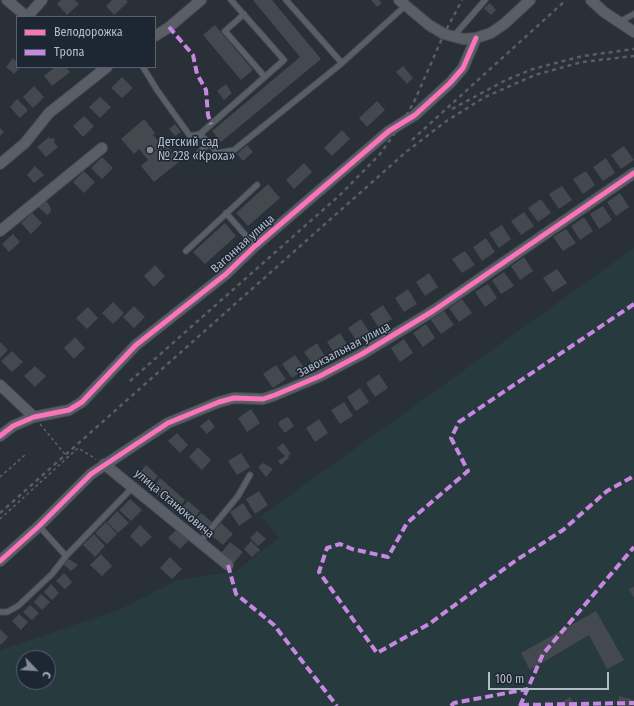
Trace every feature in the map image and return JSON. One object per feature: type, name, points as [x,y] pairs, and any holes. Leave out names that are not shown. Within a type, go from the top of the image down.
[{"type":"street","points":[[7,0],[26,16]]},
{"type":"street","points":[[28,16],[42,0]]},
{"type":"street","points":[[156,35],[168,28],[201,0]]},
{"type":"street","points":[[402,3],[429,25],[454,37],[476,38],[491,32],[504,24],[530,0]]},
{"type":"street","points":[[592,0],[618,22],[634,32]]},
{"type":"street","name":"Вагонная улица","points":[[0,436],[13,426],[34,417],[70,410],[82,402],[136,345],[226,274],[254,246],[389,131],[415,115],[450,83],[463,68],[476,38]]},
{"type":"street","points":[[0,164],[25,143],[49,113],[106,68]]},
{"type":"street","points":[[0,231],[102,148]]},
{"type":"street","name":"Завокзальная улица","points":[[0,562],[39,526],[73,490],[104,464],[168,423],[219,402],[234,398],[263,399],[275,395],[320,376],[362,354],[433,311],[634,173]]},
{"type":"street","points":[[0,385],[34,417]]},
{"type":"street","name":"улица Станюковича","points":[[104,464],[228,565]]},
{"type":"lane","points":[[144,68],[157,90],[190,136],[200,134],[284,60],[231,0]]},
{"type":"lane","points":[[286,0],[342,63]]},
{"type":"lane","points":[[454,37],[484,0]]},
{"type":"lane","points":[[200,134],[218,153],[234,150],[342,63],[402,3]]},
{"type":"lane","points":[[244,14],[224,31],[265,77]]},
{"type":"lane","points":[[618,22],[634,14]]},
{"type":"lane","points":[[199,153],[209,143]]},
{"type":"lane","points":[[186,251],[257,185]]},
{"type":"lane","points":[[226,214],[254,246]]},
{"type":"lane","points":[[200,542],[238,496],[250,475]]},
{"type":"lane","points":[[0,612],[7,612],[18,606],[52,574],[66,556],[133,487]]},
{"type":"lane","points":[[39,526],[66,556]]},
{"type":"path","points":[[34,417],[68,458]]},
{"type":"path","points":[[0,519],[78,448],[104,464]]},
{"type":"path","points":[[0,477],[25,455]]},
{"type":"green space","points":[[634,248],[634,706],[0,706],[0,650],[119,610],[177,580],[236,571],[279,538],[261,516]]},
{"type":"building","points":[[61,0],[75,0],[79,4],[67,15],[57,4]]},
{"type":"building","points":[[112,0],[126,0],[128,2],[114,15],[106,6]]},
{"type":"building","points":[[253,0],[272,0],[321,59],[221,142],[212,131],[300,57]]},
{"type":"building","points":[[371,0],[379,0],[382,3],[377,7]]},
{"type":"building","points":[[490,3],[496,10],[491,15],[484,8]]},
{"type":"building","points":[[215,25],[253,70],[241,80],[203,35]]},
{"type":"building","points":[[13,58],[16,61],[16,68],[19,68],[14,74],[6,67]]},
{"type":"building","points":[[403,66],[413,78],[407,84],[396,72]]},
{"type":"building","points":[[54,68],[67,68],[70,72],[52,86],[44,76]]},
{"type":"building","points":[[122,77],[133,88],[122,98],[111,88]]},
{"type":"building","points":[[226,84],[232,93],[224,100],[217,91]]},
{"type":"building","points":[[34,86],[44,97],[33,108],[23,97]]},
{"type":"building","points":[[100,97],[111,107],[100,118],[89,107]]},
{"type":"building","points":[[17,99],[28,110],[20,118],[10,107]]},
{"type":"building","points":[[377,101],[385,110],[367,127],[359,118]]},
{"type":"building","points":[[84,116],[94,126],[83,137],[73,126]]},
{"type":"building","points":[[144,119],[155,133],[153,135],[163,147],[166,145],[180,161],[154,182],[141,166],[148,160],[139,149],[134,154],[121,139]]},
{"type":"building","points":[[175,124],[181,132],[175,136],[169,129]]},
{"type":"building","points":[[0,128],[4,132],[0,136]]},
{"type":"building","points":[[342,130],[350,139],[332,156],[324,148]]},
{"type":"building","points":[[49,137],[50,139],[53,138],[55,140],[54,142],[58,147],[46,157],[37,147]]},
{"type":"building","points":[[247,145],[253,152],[243,161],[237,154]]},
{"type":"building","points":[[624,146],[634,160],[621,169],[611,155]]},
{"type":"building","points":[[102,157],[113,168],[102,179],[91,168]]},
{"type":"building","points":[[606,158],[615,173],[603,181],[593,167]]},
{"type":"building","points":[[304,163],[312,172],[294,189],[286,180]]},
{"type":"building","points":[[35,166],[44,175],[34,183],[27,175]]},
{"type":"building","points":[[84,171],[95,182],[84,193],[73,182]]},
{"type":"building","points":[[586,171],[595,185],[583,194],[573,179]]},
{"type":"building","points":[[268,184],[280,198],[248,226],[236,213]]},
{"type":"building","points":[[562,186],[572,200],[559,209],[549,194]]},
{"type":"building","points":[[620,193],[629,207],[616,216],[607,202]]},
{"type":"building","points":[[541,199],[551,213],[538,222],[528,208]]},
{"type":"building","points":[[44,200],[48,203],[51,209],[50,213],[47,215],[37,206]]},
{"type":"building","points":[[603,206],[612,220],[599,229],[590,214]]},
{"type":"building","points":[[524,212],[534,226],[521,235],[511,221]]},
{"type":"building","points":[[32,213],[42,223],[31,234],[21,223]]},
{"type":"building","points":[[584,217],[593,231],[580,240],[571,226]]},
{"type":"building","points":[[225,223],[236,236],[205,264],[193,252]]},
{"type":"building","points":[[502,225],[511,239],[499,248],[489,233]]},
{"type":"building","points":[[566,229],[576,243],[563,251],[553,237]]},
{"type":"building","points":[[13,234],[20,242],[9,252],[2,244]]},
{"type":"building","points":[[486,238],[495,252],[482,261],[473,247]]},
{"type":"building","points":[[465,251],[475,265],[462,273],[452,259]]},
{"type":"building","points":[[524,257],[533,271],[520,280],[511,266]]},
{"type":"building","points":[[155,265],[165,276],[154,287],[144,276]]},
{"type":"building","points":[[557,269],[567,283],[553,292],[543,278]]},
{"type":"building","points":[[504,272],[514,286],[501,294],[492,280]]},
{"type":"building","points":[[429,273],[438,287],[425,296],[416,282]]},
{"type":"building","points":[[488,284],[497,298],[485,307],[475,292]]},
{"type":"building","points":[[408,289],[417,304],[404,312],[395,298]]},
{"type":"building","points":[[462,299],[472,313],[459,322],[449,308]]},
{"type":"building","points":[[113,302],[124,313],[113,324],[102,313]]},
{"type":"building","points":[[383,305],[392,319],[379,328],[370,314]]},
{"type":"building","points":[[134,306],[145,317],[134,328],[123,317]]},
{"type":"building","points":[[88,307],[98,318],[87,329],[76,318]]},
{"type":"building","points":[[444,311],[454,325],[441,334],[431,320]]},
{"type":"building","points":[[361,319],[370,333],[357,342],[348,328]]},
{"type":"building","points":[[426,324],[435,338],[423,347],[413,333]]},
{"type":"building","points":[[340,333],[349,347],[336,356],[327,342]]},
{"type":"building","points":[[75,337],[85,348],[74,359],[64,348]]},
{"type":"building","points":[[404,339],[413,353],[400,362],[391,348]]},
{"type":"building","points":[[0,342],[8,350],[0,358]]},
{"type":"building","points":[[317,343],[326,358],[314,366],[304,352]]},
{"type":"building","points":[[12,351],[23,362],[12,372],[1,361]]},
{"type":"building","points":[[295,355],[305,369],[292,378],[282,364]]},
{"type":"building","points":[[276,365],[286,379],[273,388],[263,374]]},
{"type":"building","points":[[35,366],[46,376],[35,387],[24,376]]},
{"type":"building","points":[[379,374],[388,388],[375,397],[366,383]]},
{"type":"building","points":[[360,388],[369,402],[356,411],[347,397]]},
{"type":"building","points":[[344,402],[353,416],[340,424],[331,410]]},
{"type":"building","points":[[251,409],[260,423],[247,432],[238,418]]},
{"type":"building","points":[[288,417],[294,426],[285,433],[278,424],[281,420]]},
{"type":"building","points":[[209,419],[215,427],[207,434],[200,426]]},
{"type":"building","points":[[319,419],[328,433],[315,442],[306,428]]},
{"type":"building","points":[[177,433],[188,445],[180,453],[168,441]]},
{"type":"building","points":[[283,443],[291,454],[288,456],[289,458],[281,465],[278,461],[285,456],[277,448]]},
{"type":"building","points":[[198,447],[211,460],[202,470],[189,457]]},
{"type":"building","points":[[241,453],[250,467],[237,475],[228,461]]},
{"type":"building","points":[[263,463],[273,469],[266,477],[258,467]]},
{"type":"building","points":[[146,465],[158,476],[149,487],[136,477]]},
{"type":"building","points":[[160,478],[185,500],[175,512],[163,501],[167,496],[163,500],[151,489]]},
{"type":"building","points":[[259,491],[268,505],[255,514],[246,499]]},
{"type":"building","points":[[130,499],[142,510],[131,521],[119,510]]},
{"type":"building","points":[[188,501],[200,511],[190,523],[178,512]]},
{"type":"building","points":[[243,503],[252,517],[239,526],[230,512]]},
{"type":"building","points":[[117,511],[129,523],[118,533],[107,522]]},
{"type":"building","points":[[201,513],[213,523],[203,535],[191,524]]},
{"type":"building","points":[[106,522],[117,534],[107,544],[95,533]]},
{"type":"building","points":[[221,523],[233,534],[223,545],[211,535]]},
{"type":"building","points":[[140,525],[152,537],[141,547],[130,536]]},
{"type":"building","points":[[179,527],[190,539],[180,549],[168,538]]},
{"type":"building","points":[[257,531],[266,539],[258,546],[250,538]]},
{"type":"building","points":[[94,534],[105,546],[95,557],[83,545]]},
{"type":"building","points":[[251,541],[260,550],[252,557],[244,549]]},
{"type":"building","points":[[230,542],[243,552],[233,564],[221,553]]},
{"type":"building","points":[[101,554],[112,566],[102,576],[90,565]]},
{"type":"building","points":[[170,557],[182,569],[172,579],[160,568]]},
{"type":"building","points":[[69,559],[78,565],[71,571],[63,564]]},
{"type":"building","points":[[64,573],[72,582],[65,589],[56,581]]},
{"type":"building","points":[[51,584],[59,593],[52,600],[44,592]]},
{"type":"building","points":[[634,587],[634,598],[629,589]]},
{"type":"building","points":[[41,594],[50,602],[42,610],[34,602]]},
{"type":"building","points":[[30,605],[39,613],[32,620],[23,612]]},
{"type":"building","points":[[596,611],[624,660],[607,669],[589,635],[530,670],[521,653]]},
{"type":"building","points":[[19,614],[28,622],[21,630],[12,621]]},
{"type":"building","points":[[0,629],[8,637],[1,645],[0,644]]},
{"type":"building","points":[[619,696],[634,700],[634,706],[617,706]]},
{"type":"building","points":[[570,697],[575,706],[555,706]]},
{"type":"railway","points":[[130,381],[341,194],[380,154],[402,123],[414,102],[444,34],[462,0]]},
{"type":"railway","points":[[412,140],[566,0]]},
{"type":"railway","points":[[452,109],[506,80],[533,69],[583,56],[634,49]]},
{"type":"railway","points":[[0,513],[406,152],[445,122],[485,97],[535,75],[582,62],[634,56]]},
{"type":"marked path","points":[[169,27],[193,55],[197,74],[206,90],[208,115],[211,124]]},
{"type":"marked path","points":[[634,304],[459,422],[451,438],[468,471],[407,523],[388,557],[352,549],[340,544],[327,548],[319,572],[377,653],[429,624],[515,561],[563,530],[607,491],[634,476]]},
{"type":"marked path","points":[[520,706],[543,654],[634,547]]},
{"type":"marked path","points":[[228,565],[236,594],[274,625],[337,706]]},
{"type":"marked path","points":[[451,706],[454,703],[528,689]]},
{"type":"marked path","points":[[521,705],[634,703]]},
{"type":"cycle path","points":[[0,436],[13,426],[34,417],[69,410],[82,402],[136,345],[226,274],[255,246],[389,131],[415,115],[450,83],[463,68],[476,38]]},
{"type":"cycle path","points":[[0,561],[39,526],[91,474],[168,423],[219,402],[234,398],[263,399],[275,395],[320,376],[362,354],[433,311],[634,173]]},
{"type":"place","name":"Детский сад № 228 «Кроха»","points":[[150,150]]}]
